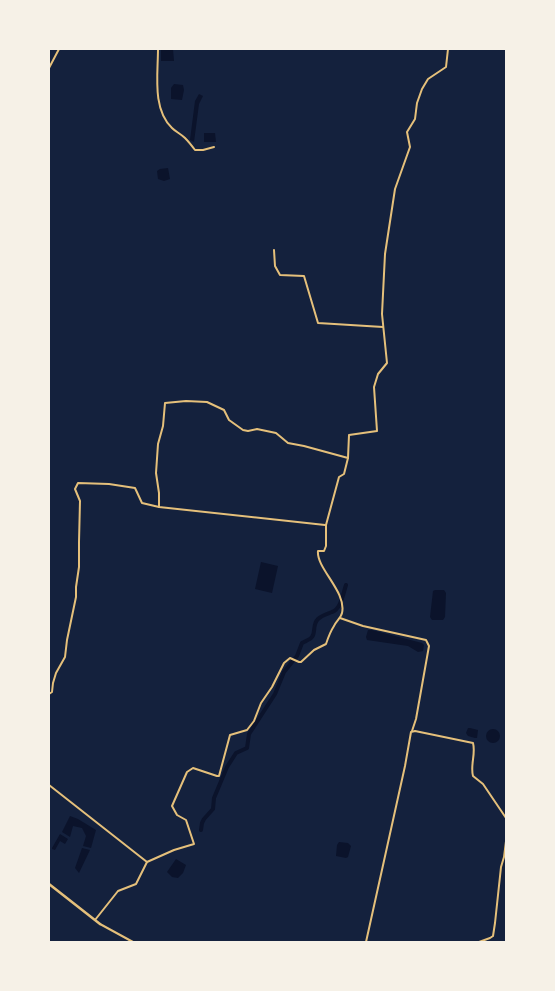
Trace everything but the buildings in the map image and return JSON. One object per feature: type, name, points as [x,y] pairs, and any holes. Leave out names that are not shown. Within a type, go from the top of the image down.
[{"type":"street","points":[[49,68],[59,49]]},
{"type":"street","points":[[158,49],[158,98],[161,112],[166,121],[195,150],[214,147]]},
{"type":"street","points":[[95,920],[118,890],[136,884],[147,862],[174,850],[194,844],[186,820],[177,815],[172,806],[188,772],[193,768],[219,776],[230,736],[247,730],[284,663],[289,658],[299,662],[303,661],[314,650],[326,644],[342,614],[342,604],[334,584],[317,557],[318,551],[324,551],[326,546],[326,525],[339,478],[344,474],[348,458],[350,435],[377,431],[374,388],[378,374],[387,363],[382,314],[385,254],[395,189],[410,147],[407,132],[415,119],[417,103],[422,89],[428,79],[446,67],[448,49]]},
{"type":"street","points":[[274,250],[275,266],[280,275],[304,276],[318,323],[383,327]]},
{"type":"street","points":[[159,507],[156,473],[158,444],[163,426],[165,403],[207,402],[224,410],[229,420],[244,430],[257,429],[276,432],[288,443],[348,458]]},
{"type":"street","points":[[49,694],[52,692],[56,673],[64,658],[76,597],[80,567],[80,501],[75,490],[78,483],[108,484],[136,488],[142,503],[159,507],[326,525]]},
{"type":"street","points":[[340,618],[363,626],[426,640],[429,646],[416,719],[411,734],[366,942]]},
{"type":"street","points":[[412,731],[473,743],[473,776],[483,784],[506,818]]},
{"type":"street","points":[[49,786],[147,862]]},
{"type":"street","points":[[479,942],[493,936],[506,841]]},
{"type":"street","points":[[49,884],[100,924],[133,942]]},
{"type":"water","points":[[161,49],[173,49],[174,61],[161,61]]},
{"type":"water","points":[[174,84],[183,85],[182,100],[171,99],[171,88]]},
{"type":"water","points":[[199,94],[203,96],[199,104],[194,142],[190,140],[195,101]]},
{"type":"water","points":[[204,133],[215,133],[216,142],[204,142]]},
{"type":"water","points":[[168,168],[170,179],[164,181],[158,179],[157,171]]},
{"type":"water","points":[[261,562],[278,566],[272,593],[255,589]]},
{"type":"water","points":[[444,590],[446,593],[445,617],[443,620],[432,620],[430,617],[433,591]]},
{"type":"water","points":[[368,630],[422,643],[424,645],[423,651],[418,652],[408,646],[367,640]]},
{"type":"water","points":[[468,728],[478,730],[477,738],[468,736],[466,733]]},
{"type":"water","points":[[493,729],[498,731],[500,736],[498,741],[493,743],[488,741],[486,736],[488,731]]},
{"type":"water","points":[[70,816],[96,830],[91,848],[83,846],[86,836],[82,828],[73,826],[70,837],[62,832]]},
{"type":"water","points":[[60,834],[68,839],[65,844],[60,841],[55,850],[52,849],[52,848]]},
{"type":"water","points":[[339,842],[348,843],[351,846],[348,857],[336,856]]},
{"type":"water","points":[[82,848],[90,850],[79,873],[75,868]]},
{"type":"water","points":[[176,859],[186,865],[183,873],[178,878],[172,877],[167,872]]},
{"type":"waterway","points":[[201,830],[204,819],[213,809],[214,798],[227,767],[236,753],[247,748],[249,734],[275,694],[284,672],[297,656],[302,643],[312,637],[318,619],[338,608],[346,585]]}]
